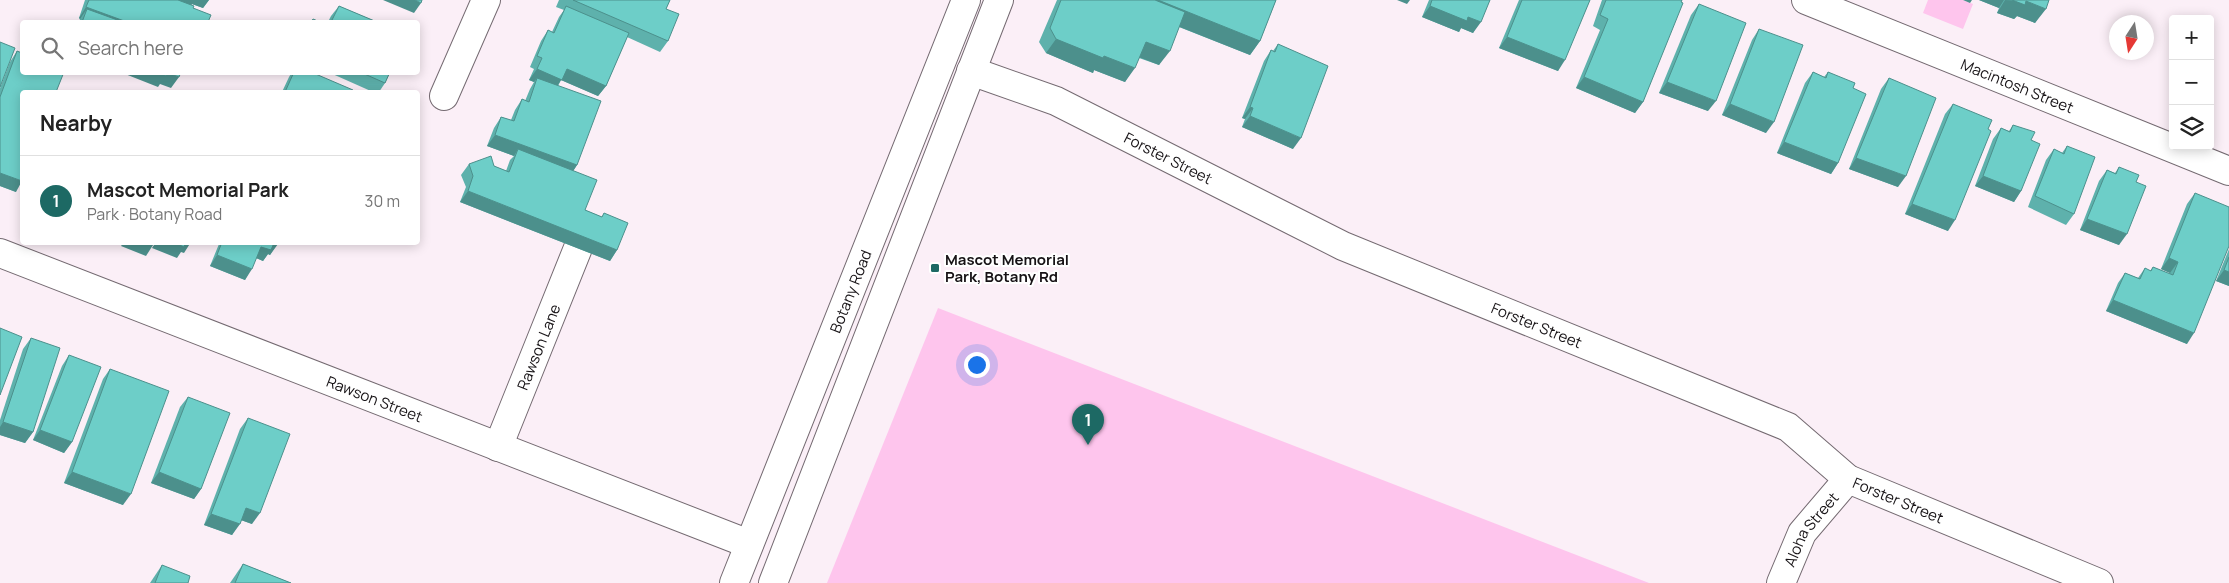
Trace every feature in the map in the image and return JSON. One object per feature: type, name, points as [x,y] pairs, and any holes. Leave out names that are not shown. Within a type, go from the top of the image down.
[{"type":"street","points":[[444,96],[486,0]]},
{"type":"street","name":"Botany Road","points":[[734,583],[966,0]]},
{"type":"street","points":[[773,583],[999,0]]},
{"type":"street","name":"Macintosh Street","points":[[1806,0],[2229,171]]},
{"type":"street","name":"Forster Street","points":[[971,70],[1056,101],[1343,246],[1788,428],[1848,479],[2099,583]]},
{"type":"street","name":"Rawson Lane","points":[[498,447],[578,248]]},
{"type":"street","name":"Rawson Street","points":[[0,253],[749,544]]},
{"type":"street","name":"Aloha Street","points":[[1781,583],[1802,533],[1848,479]]},
{"type":"shaded area","points":[[1928,0],[1963,0],[1973,4],[1963,29],[1923,13]]},
{"type":"shaded area","points":[[938,308],[1649,583],[827,583]]},
{"type":"building","points":[[89,0],[178,0],[211,15],[209,20],[122,20],[86,7]]},
{"type":"building","points":[[573,0],[670,0],[666,9],[679,14],[668,41]]},
{"type":"building","points":[[1061,0],[1155,0],[1185,12],[1170,51],[1146,42],[1135,68],[1104,56],[1103,58],[1056,39],[1050,28]]},
{"type":"building","points":[[1158,0],[1276,0],[1260,41]]},
{"type":"building","points":[[1432,0],[1490,0],[1481,22],[1468,17],[1467,21],[1430,6]]},
{"type":"building","points":[[1522,0],[1590,0],[1565,60],[1507,37]]},
{"type":"building","points":[[1606,0],[1682,0],[1681,2],[1683,3],[1643,102],[1584,77],[1608,19],[1600,15]]},
{"type":"building","points":[[2012,0],[2049,0],[2046,9],[2026,1],[2025,5]]},
{"type":"building","points":[[1699,4],[1746,23],[1716,101],[1667,82]]},
{"type":"building","points":[[339,6],[372,20],[332,20]]},
{"type":"building","points":[[566,6],[629,33],[606,86],[567,69],[562,80],[537,69],[542,58],[537,56],[548,30],[554,33]]},
{"type":"building","points":[[87,9],[117,20],[83,20]]},
{"type":"building","points":[[1759,29],[1803,45],[1774,122],[1730,104]]},
{"type":"building","points":[[0,42],[15,48],[0,87]]},
{"type":"building","points":[[1278,44],[1328,66],[1301,138],[1250,116],[1253,108],[1250,107],[1271,50],[1275,52]]},
{"type":"building","points":[[17,51],[20,52],[20,75],[63,75],[57,90],[20,90],[20,180],[0,173],[0,97]]},
{"type":"building","points":[[1813,72],[1826,78],[1828,72],[1855,83],[1853,88],[1866,94],[1838,163],[1784,142]]},
{"type":"building","points":[[293,75],[318,75],[353,90],[286,90]]},
{"type":"building","points":[[367,75],[389,75],[385,83]]},
{"type":"building","points":[[537,78],[601,101],[577,165],[495,135],[501,117],[514,121],[522,99],[529,102]]},
{"type":"building","points":[[1889,78],[1936,98],[1906,176],[1856,158]]},
{"type":"building","points":[[1953,104],[1992,120],[1988,129],[1991,131],[1955,220],[1912,204]]},
{"type":"building","points":[[2013,125],[2035,132],[2031,140],[2040,144],[2021,191],[1983,176],[2001,128],[2010,132]]},
{"type":"building","points":[[2067,146],[2095,157],[2074,214],[2035,196],[2054,149],[2064,154]]},
{"type":"building","points":[[518,149],[597,180],[585,210],[602,217],[604,213],[628,223],[617,250],[468,191],[473,176],[469,164],[491,156],[494,166],[509,172]]},
{"type":"building","points":[[2119,167],[2139,175],[2136,182],[2146,186],[2127,234],[2087,219],[2107,170],[2116,174]]},
{"type":"building","points":[[2195,193],[2229,207],[2229,246],[2194,333],[2113,300],[2125,273],[2140,279],[2145,268],[2151,271],[2153,267],[2173,275],[2178,262],[2169,258]]},
{"type":"building","points":[[221,245],[273,245],[271,250],[261,247],[252,269],[217,255]]},
{"type":"building","points":[[2229,257],[2229,272],[2224,270]]},
{"type":"building","points":[[0,328],[22,337],[0,395]]},
{"type":"building","points":[[31,338],[60,348],[33,432],[3,422]]},
{"type":"building","points":[[69,355],[101,367],[72,442],[40,430]]},
{"type":"building","points":[[110,369],[169,391],[131,494],[72,472]]},
{"type":"building","points":[[188,397],[230,413],[201,489],[159,472]]},
{"type":"building","points":[[248,418],[290,434],[260,513],[246,508],[240,524],[211,514]]},
{"type":"building","points":[[243,564],[291,583],[235,583]]},
{"type":"building","points":[[162,565],[190,576],[188,583],[155,583]]},
{"type":"place","name":"Mascot Memorial Park, Botany Rd","points":[[935,268]]},
{"type":"place","name":"Mascot Memorial Park","points":[[1088,445]]}]
